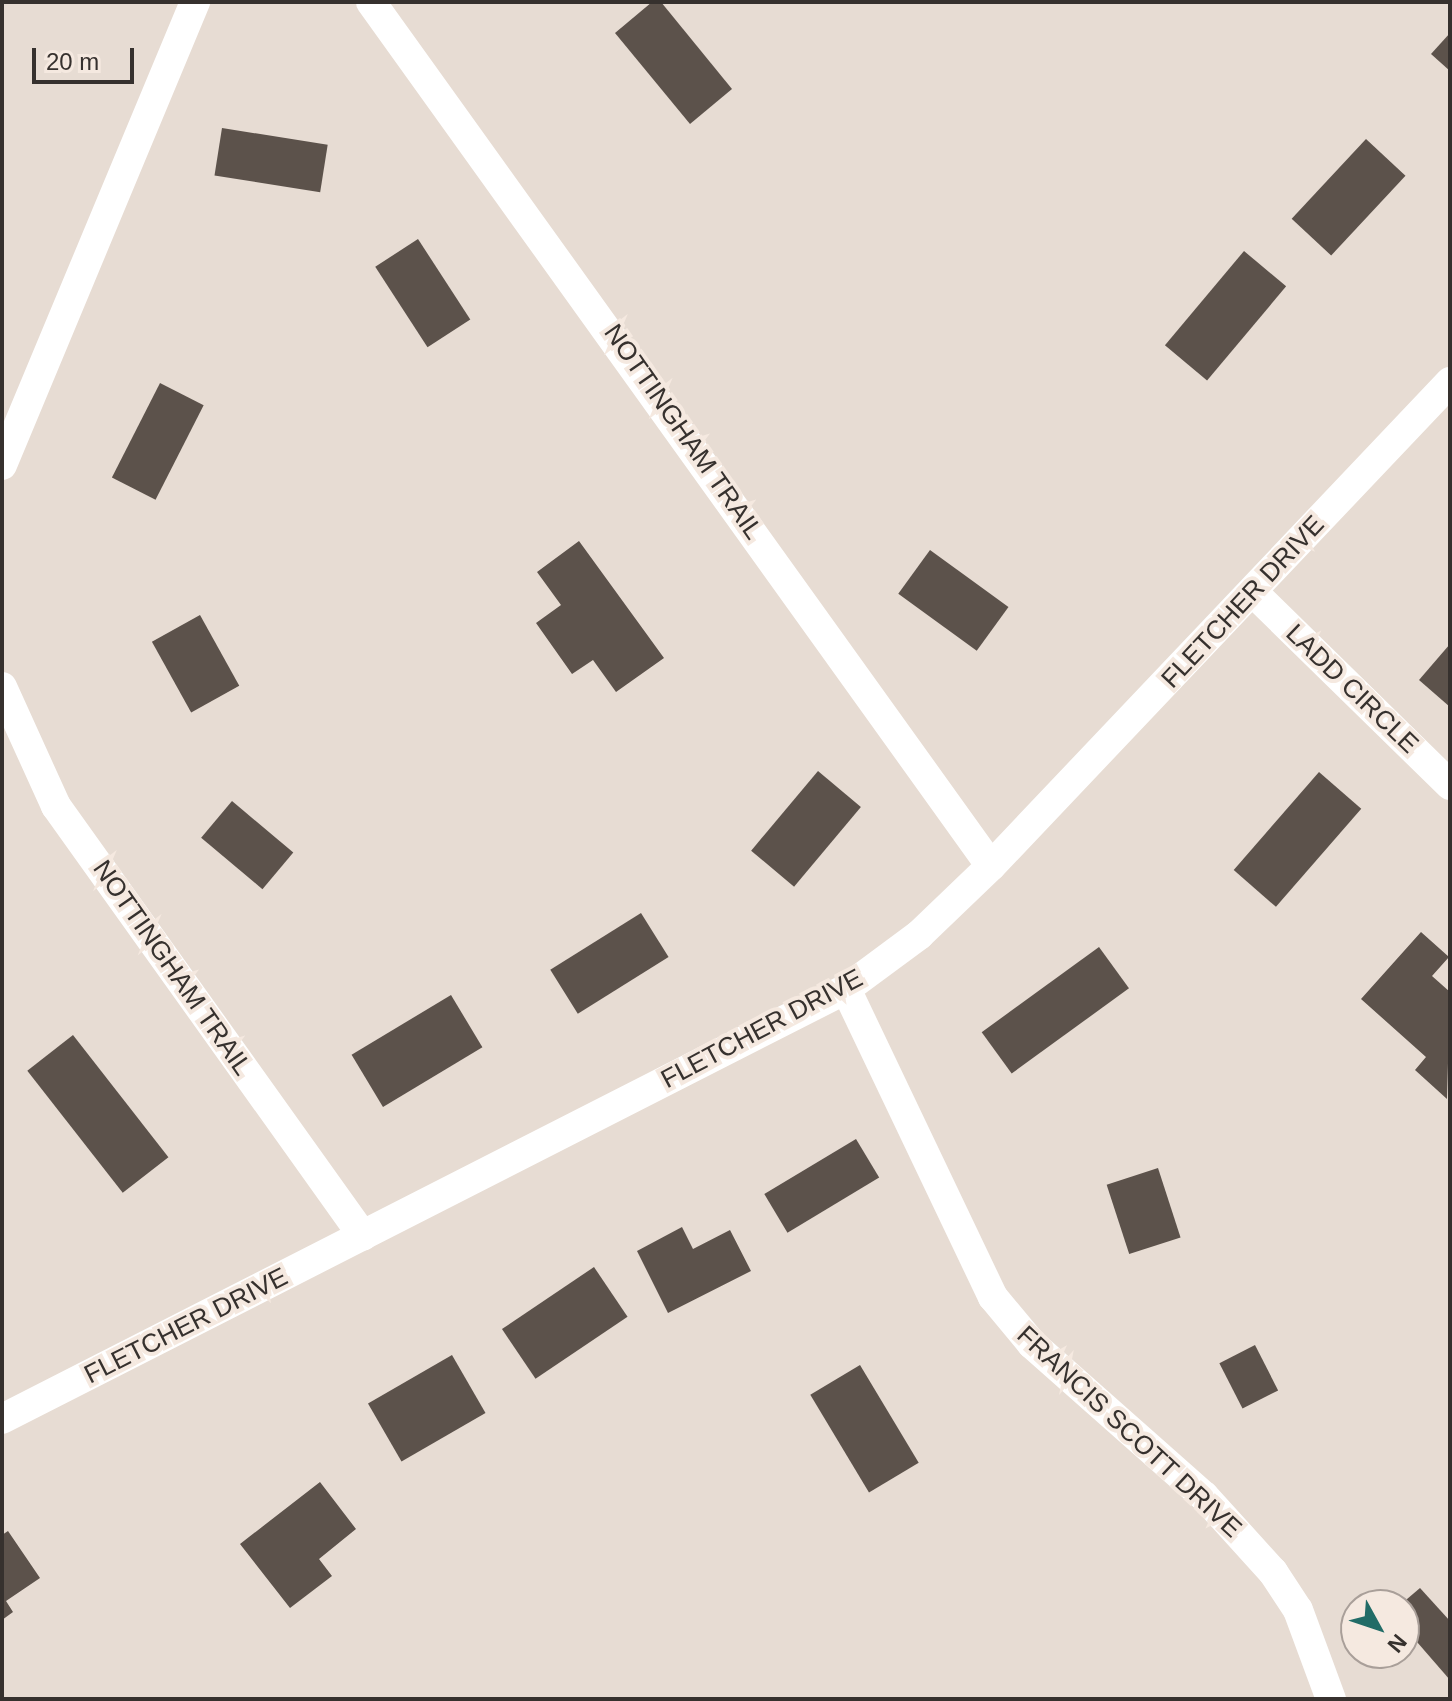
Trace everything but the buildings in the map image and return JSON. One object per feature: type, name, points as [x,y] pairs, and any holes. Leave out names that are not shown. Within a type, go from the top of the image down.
[{"type":"street","points":[[2,465],[195,2]]},
{"type":"street","name":"NOTTINGHAM TRAIL","points":[[371,2],[991,866]]},
{"type":"street","name":"FLETCHER DRIVE","points":[[2,1419],[846,989],[919,935],[991,866],[1450,382]]},
{"type":"street","name":"LADD CIRCLE","points":[[1253,592],[1450,785]]},
{"type":"street","name":"NOTTINGHAM TRAIL","points":[[2,687],[56,806],[363,1236]]},
{"type":"street","name":"FRANCIS SCOTT DRIVE","points":[[846,989],[993,1297],[1032,1344],[1204,1496],[1273,1572],[1298,1610],[1331,1699]]}]
